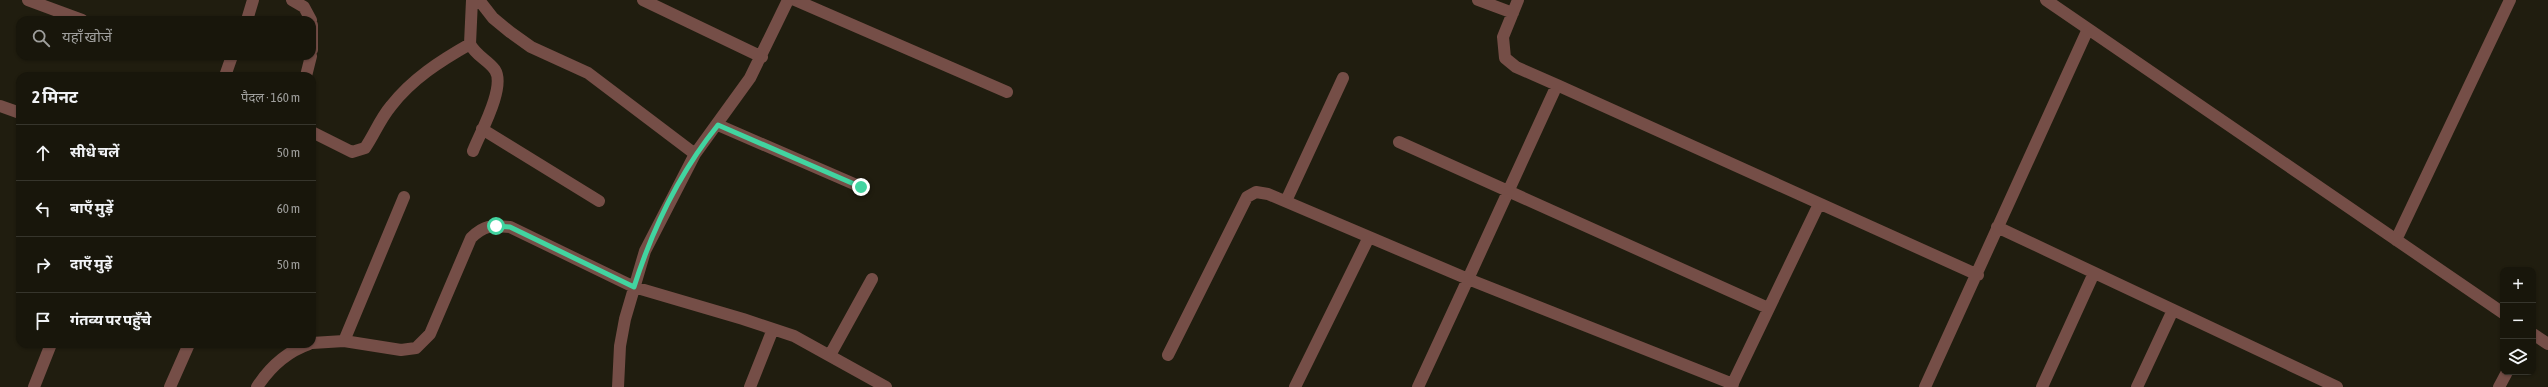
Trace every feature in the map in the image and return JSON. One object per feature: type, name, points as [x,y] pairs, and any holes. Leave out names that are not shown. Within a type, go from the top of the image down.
[{"type":"street","points":[[28,0],[71,16]]},
{"type":"street","points":[[248,16],[253,0]]},
{"type":"street","points":[[292,0],[304,6],[309,16]]},
{"type":"street","points":[[472,0],[470,44],[473,51],[494,68],[499,83],[473,151]]},
{"type":"street","points":[[480,0],[493,18],[510,32],[531,47],[588,73],[695,154]]},
{"type":"street","points":[[643,0],[762,57]]},
{"type":"street","points":[[618,387],[620,346],[634,287],[645,251],[695,154],[718,125],[750,78],[762,57],[788,0]]},
{"type":"street","points":[[795,0],[1006,92]]},
{"type":"street","points":[[1478,0],[1513,13]]},
{"type":"street","points":[[1518,0],[1503,37],[1505,58],[1516,67],[1978,275]]},
{"type":"street","points":[[2046,0],[2500,311]]},
{"type":"street","points":[[2396,240],[2510,0]]},
{"type":"street","points":[[1925,387],[1978,275],[1997,227],[2088,29]]},
{"type":"street","points":[[316,134],[352,152],[365,148],[383,117],[401,95],[438,63],[470,44]]},
{"type":"street","points":[[226,72],[231,60]]},
{"type":"street","points":[[307,72],[310,60]]},
{"type":"street","points":[[1286,201],[1344,78]]},
{"type":"street","points":[[1418,387],[1557,85]]},
{"type":"street","points":[[0,106],[16,112]]},
{"type":"street","points":[[718,125],[861,187]]},
{"type":"street","points":[[482,129],[599,201]]},
{"type":"street","points":[[1399,142],[1768,308]]},
{"type":"street","points":[[1168,355],[1247,197],[1256,192],[1268,194],[1286,201],[1468,279],[1732,386],[1819,204]]},
{"type":"street","points":[[344,341],[404,197]]},
{"type":"street","points":[[316,343],[344,341],[401,350],[416,348],[425,341],[471,238],[481,228],[496,226],[510,227],[634,287],[794,336],[886,387]]},
{"type":"street","points":[[1997,227],[2336,387]]},
{"type":"street","points":[[1295,387],[1368,237]]},
{"type":"street","points":[[2042,387],[2094,273]]},
{"type":"street","points":[[830,355],[872,279]]},
{"type":"street","points":[[2137,387],[2173,310]]},
{"type":"street","points":[[750,387],[773,329]]},
{"type":"street","points":[[2536,336],[2548,344]]},
{"type":"street","points":[[34,387],[49,348]]},
{"type":"street","points":[[170,387],[187,348]]},
{"type":"street","points":[[258,387],[265,375],[285,355],[300,348]]},
{"type":"street","points":[[2499,387],[2505,375]]},
{"type":"route","points":[[496,226],[510,227],[634,287],[645,251],[695,154],[718,125],[861,187]]}]
